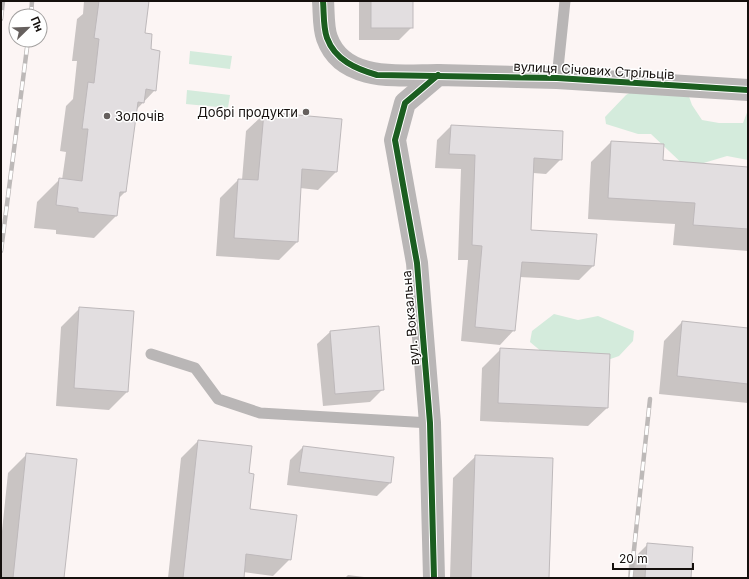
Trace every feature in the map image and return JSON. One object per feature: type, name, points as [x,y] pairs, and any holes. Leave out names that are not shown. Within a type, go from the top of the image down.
[{"type":"street","name":"вулиця Січових Стрільців","points":[[322,1],[327,38],[339,58],[357,69],[377,75],[557,78],[748,90]]},
{"type":"street","name":"вул. Вокзальна","points":[[434,578],[430,423],[417,263],[395,140],[405,103],[438,75]]},
{"type":"lane","points":[[557,78],[565,1]]},
{"type":"lane","points":[[151,354],[195,368],[218,399],[260,413],[430,423]]},
{"type":"green space","points":[[190,51],[232,56],[230,69],[189,64]]},
{"type":"green space","points":[[641,86],[687,91],[692,105],[702,120],[719,123],[743,123],[748,110],[748,160],[727,156],[687,168],[651,134],[638,134],[606,124],[605,117],[626,95]]},
{"type":"green space","points":[[187,90],[230,95],[228,108],[186,104]]},
{"type":"green space","points":[[554,314],[578,320],[598,316],[634,331],[633,341],[619,356],[599,363],[548,357],[530,342],[532,331]]},
{"type":"building","name":"Золочів","points":[[99,1],[149,1],[145,33],[152,34],[151,49],[160,51],[156,91],[146,89],[144,103],[138,102],[126,192],[120,192],[117,216],[78,212],[78,208],[56,205],[59,178],[82,181],[88,129],[82,129],[88,82],[94,83],[99,39],[94,38]]},
{"type":"building","points":[[371,1],[413,1],[413,28],[371,28]]},
{"type":"building","points":[[264,112],[342,119],[337,172],[302,169],[298,242],[234,238],[238,179],[258,180]]},
{"type":"building","points":[[451,125],[563,131],[562,160],[534,158],[531,230],[597,234],[594,266],[522,262],[515,331],[475,327],[482,246],[472,245],[475,155],[449,154]]},
{"type":"building","points":[[611,141],[664,144],[663,160],[748,167],[748,229],[693,225],[695,203],[608,198]]},
{"type":"building","points":[[79,307],[134,311],[128,392],[74,388]]},
{"type":"building","points":[[682,321],[748,328],[748,384],[677,376]]},
{"type":"building","points":[[379,326],[384,390],[335,394],[330,331]]},
{"type":"building","points":[[500,348],[610,354],[608,408],[498,403]]},
{"type":"building","points":[[198,440],[252,446],[249,473],[254,474],[250,509],[297,515],[291,560],[246,554],[244,578],[183,578]]},
{"type":"building","points":[[303,446],[394,457],[391,483],[299,472]]},
{"type":"building","points":[[26,453],[77,459],[64,578],[13,578]]},
{"type":"building","points":[[475,455],[553,458],[549,578],[471,578]]},
{"type":"building","points":[[647,543],[693,547],[691,578],[645,578]]},
{"type":"railway","points":[[1,19],[3,1]]},
{"type":"railway","points":[[32,1],[32,8]]},
{"type":"railway","points":[[1,251],[27,48]]},
{"type":"railway","points":[[631,578],[650,399]]},
{"type":"cycle path","points":[[323,1],[326,34],[335,52],[341,58],[361,70],[377,75],[557,78],[748,90]]},
{"type":"cycle path","points":[[434,578],[430,423],[417,263],[395,140],[405,103],[438,75]]},
{"type":"place","name":"Добрі продукти","points":[[306,112]]},
{"type":"place","name":"Золочів","points":[[107,116]]}]
